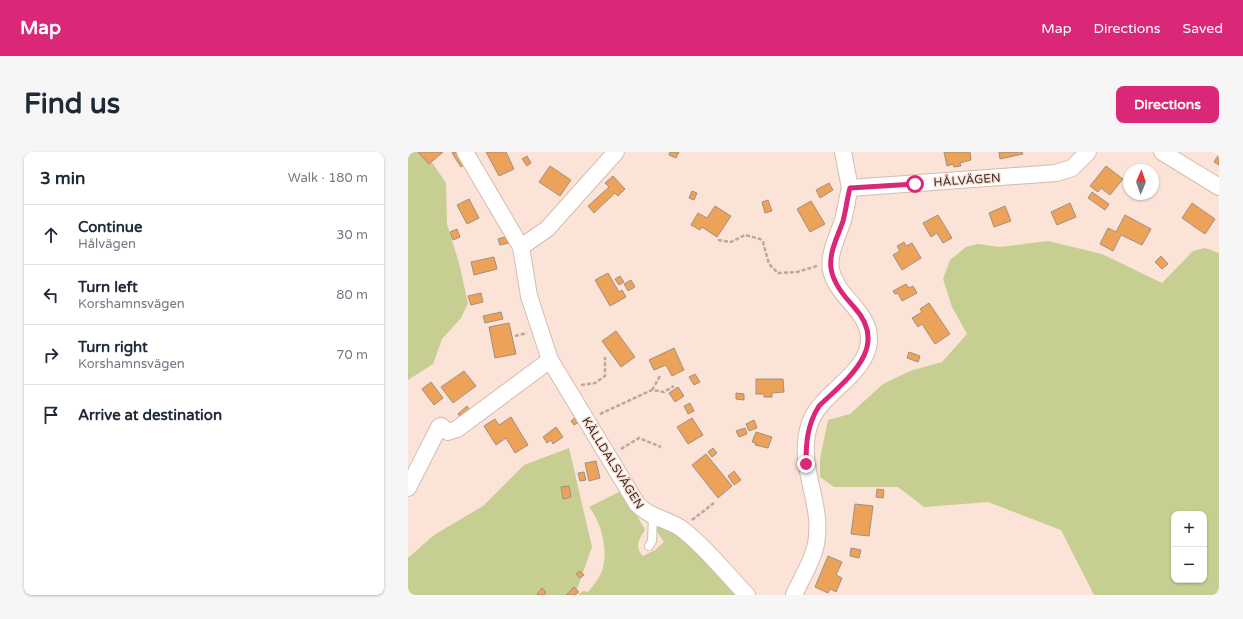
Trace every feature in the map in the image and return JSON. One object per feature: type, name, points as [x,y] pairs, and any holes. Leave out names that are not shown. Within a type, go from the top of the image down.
[{"type":"street","name":"KÄLLDALSVÄGEN","points":[[464,152],[521,247],[529,296],[550,360],[637,504],[644,512],[653,517],[676,525],[747,595]]},
{"type":"street","points":[[521,247],[547,229],[616,152]]},
{"type":"street","points":[[794,595],[817,542],[818,534],[806,464],[806,446],[810,423],[819,406],[858,366],[867,351],[869,343],[869,333],[866,323],[839,289],[831,268],[831,258],[843,219],[850,188],[843,152]]},
{"type":"street","name":"HÅLVÄGEN","points":[[850,188],[1056,173],[1072,168],[1088,152]]},
{"type":"street","points":[[1162,152],[1219,187]]},
{"type":"street","points":[[408,488],[441,426],[448,432],[452,432],[457,429],[550,360]]},
{"type":"lane","points":[[649,546],[652,541],[653,517]]},
{"type":"path","points":[[718,240],[731,242],[745,235],[760,239],[763,242],[769,264],[778,273],[806,270],[831,258]]},
{"type":"path","points":[[563,382],[586,385],[599,381],[606,373],[605,357]]},
{"type":"path","points":[[652,390],[660,376]]},
{"type":"path","points":[[586,421],[652,390],[664,392],[674,386]]},
{"type":"path","points":[[608,456],[640,438],[661,447]]},
{"type":"path","points":[[682,530],[688,523],[714,504]]},
{"type":"green space","points":[[408,152],[425,152],[446,183],[447,224],[459,263],[468,303],[461,318],[442,339],[433,364],[408,380]]},
{"type":"green space","points":[[1048,241],[1102,254],[1162,283],[1193,251],[1205,248],[1219,253],[1219,595],[1094,595],[1061,530],[988,502],[924,507],[898,487],[834,487],[820,477],[820,459],[828,420],[850,414],[883,384],[910,371],[942,362],[967,334],[952,307],[943,279],[950,260],[966,247],[978,244],[1000,247]]},
{"type":"green space","points":[[569,448],[592,547],[575,595],[408,595],[408,558],[434,535],[483,506],[524,465]]},
{"type":"green space","points":[[623,490],[645,530],[638,543],[640,553],[643,556],[655,550],[664,542],[656,530],[655,523],[671,526],[741,595],[578,595],[583,591],[588,592],[599,577],[602,571],[605,552],[600,527],[589,507]]},
{"type":"building","points":[[418,152],[443,152],[429,164]]},
{"type":"building","points":[[459,152],[466,164],[461,167],[452,153]]},
{"type":"building","points":[[486,152],[506,152],[514,169],[499,176]]},
{"type":"building","points":[[670,152],[679,152],[676,158],[669,155]]},
{"type":"building","points":[[944,152],[970,152],[971,160],[960,163],[961,166],[954,167],[953,164],[947,166]]},
{"type":"building","points":[[999,152],[1022,152],[1023,154],[1000,159]]},
{"type":"building","points":[[1219,154],[1219,165],[1214,162]]},
{"type":"building","points":[[527,156],[531,163],[527,166],[522,159]]},
{"type":"building","points":[[550,166],[571,180],[560,196],[539,182]]},
{"type":"building","points":[[1106,166],[1123,179],[1110,195],[1101,188],[1098,192],[1090,186]]},
{"type":"building","points":[[613,176],[625,189],[618,196],[615,193],[594,213],[588,206],[609,187],[605,183]]},
{"type":"building","points":[[829,183],[833,190],[820,198],[816,190]]},
{"type":"building","points":[[692,191],[697,193],[694,200],[689,198]]},
{"type":"building","points":[[1092,192],[1109,204],[1105,210],[1088,198]]},
{"type":"building","points":[[469,199],[479,218],[467,224],[457,205]]},
{"type":"building","points":[[768,200],[772,211],[765,213],[762,202]]},
{"type":"building","points":[[811,201],[825,224],[810,232],[797,209]]},
{"type":"building","points":[[1070,203],[1076,217],[1057,225],[1051,212]]},
{"type":"building","points":[[1192,203],[1215,219],[1205,234],[1182,218]]},
{"type":"building","points":[[715,206],[731,216],[717,237],[702,227],[700,230],[691,225],[698,213],[707,218]]},
{"type":"building","points":[[1005,206],[1011,221],[994,227],[989,213]]},
{"type":"building","points":[[938,215],[952,238],[943,243],[937,233],[931,237],[923,223]]},
{"type":"building","points":[[1125,215],[1151,229],[1142,245],[1121,235],[1113,251],[1100,244],[1108,228],[1116,232]]},
{"type":"building","points":[[457,229],[460,237],[453,240],[450,232]]},
{"type":"building","points":[[508,236],[509,243],[500,245],[498,239]]},
{"type":"building","points":[[904,242],[906,246],[912,243],[921,258],[902,270],[893,255],[900,251],[897,246]]},
{"type":"building","points":[[1161,256],[1168,264],[1162,269],[1155,262]]},
{"type":"building","points":[[494,257],[497,269],[474,275],[471,262]]},
{"type":"building","points":[[608,273],[619,292],[622,290],[626,297],[610,306],[595,280]]},
{"type":"building","points":[[620,276],[624,282],[619,285],[615,279]]},
{"type":"building","points":[[631,280],[635,287],[628,291],[624,284]]},
{"type":"building","points":[[906,284],[909,288],[913,286],[917,293],[902,301],[898,293],[895,294],[893,291]]},
{"type":"building","points":[[481,293],[483,302],[471,305],[468,296]]},
{"type":"building","points":[[929,303],[950,334],[935,344],[922,324],[918,327],[912,318],[922,312],[920,309]]},
{"type":"building","points":[[501,312],[503,319],[485,323],[483,316]]},
{"type":"building","points":[[509,323],[516,354],[495,358],[489,327]]},
{"type":"building","points":[[616,331],[635,357],[621,367],[602,341]]},
{"type":"building","points":[[674,348],[684,370],[672,376],[666,365],[654,370],[649,360]]},
{"type":"building","points":[[909,352],[920,356],[918,362],[907,358]]},
{"type":"building","points":[[464,371],[476,386],[453,403],[441,387]]},
{"type":"building","points":[[695,374],[700,382],[694,385],[689,377]]},
{"type":"building","points":[[756,379],[783,379],[784,392],[772,393],[772,397],[764,397],[764,394],[756,394]]},
{"type":"building","points":[[431,382],[443,398],[434,405],[422,389]]},
{"type":"building","points":[[678,387],[684,396],[675,402],[669,393]]},
{"type":"building","points":[[736,393],[744,394],[744,400],[736,399]]},
{"type":"building","points":[[690,403],[694,411],[688,414],[684,406]]},
{"type":"building","points":[[467,406],[472,413],[463,420],[458,414]]},
{"type":"building","points":[[511,417],[528,445],[515,453],[506,438],[496,445],[484,426],[495,419],[499,425]]},
{"type":"building","points":[[576,417],[579,422],[574,425],[571,421]]},
{"type":"building","points":[[692,418],[703,435],[688,444],[677,427]]},
{"type":"building","points":[[754,420],[757,428],[749,431],[746,424]]},
{"type":"building","points":[[556,427],[563,437],[553,444],[551,440],[547,443],[543,437]]},
{"type":"building","points":[[745,428],[747,434],[739,437],[736,431]]},
{"type":"building","points":[[756,432],[772,437],[768,448],[755,445],[756,443],[752,442]]},
{"type":"building","points":[[713,448],[717,453],[712,457],[708,452]]},
{"type":"building","points":[[706,454],[732,486],[718,498],[692,465]]},
{"type":"building","points":[[596,461],[600,478],[589,481],[585,463]]},
{"type":"building","points":[[734,471],[741,480],[734,485],[728,476]]},
{"type":"building","points":[[584,472],[586,480],[580,481],[578,473]]},
{"type":"building","points":[[569,486],[571,497],[563,499],[561,487]]},
{"type":"building","points":[[877,489],[884,490],[883,498],[876,497]]},
{"type":"building","points":[[855,504],[873,506],[869,536],[851,534]]},
{"type":"building","points":[[851,548],[861,550],[859,558],[850,556]]},
{"type":"building","points":[[828,556],[842,562],[836,575],[842,578],[836,592],[830,589],[828,593],[815,587]]},
{"type":"building","points":[[580,571],[584,575],[580,578],[576,574]]},
{"type":"building","points":[[574,587],[579,592],[575,595],[566,595]]},
{"type":"building","points":[[542,588],[546,592],[544,595],[538,595],[537,594]]},
{"type":"route","points":[[806,464],[808,431],[814,414],[819,406],[858,366],[867,351],[869,343],[869,333],[866,323],[860,313],[839,289],[831,268],[832,253],[843,219],[850,188],[915,184]]}]
